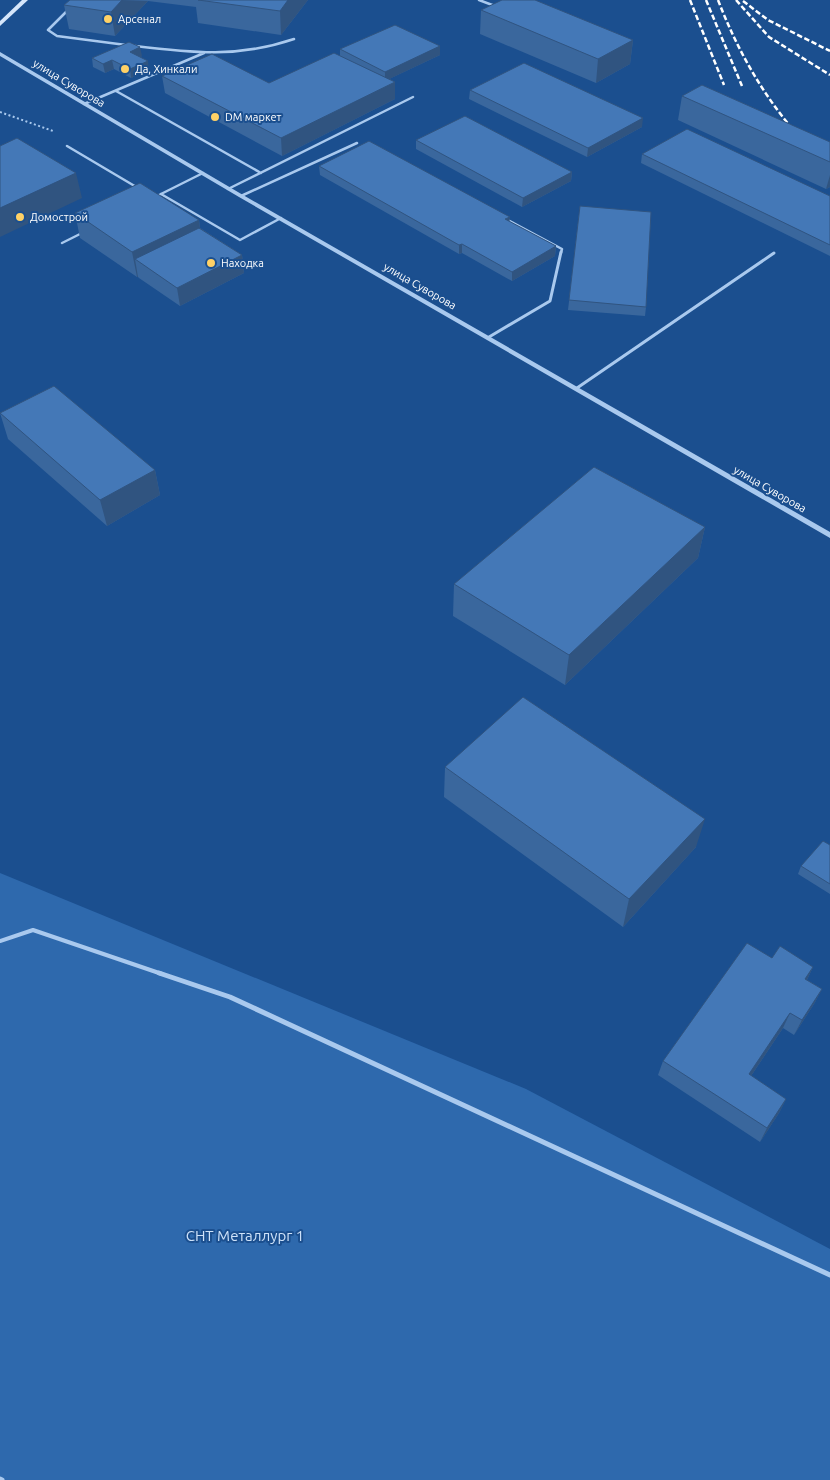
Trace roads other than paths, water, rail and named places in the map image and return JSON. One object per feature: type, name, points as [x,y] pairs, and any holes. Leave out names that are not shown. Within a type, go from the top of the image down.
[{"type":"main road","points":[[0,24],[25,0]]},
{"type":"street","name":"улица Суворова","points":[[0,54],[241,196],[489,337],[830,535]]},
{"type":"lane","points":[[479,0],[501,8]]},
{"type":"lane","points":[[72,6],[48,30],[57,36],[205,53],[248,53],[294,39]]},
{"type":"lane","points":[[84,104],[205,53]]},
{"type":"lane","points":[[116,90],[261,173]]},
{"type":"lane","points":[[228,188],[414,97]]},
{"type":"lane","points":[[241,196],[357,143]]},
{"type":"lane","points":[[67,146],[146,193]]},
{"type":"lane","points":[[154,197],[203,173]]},
{"type":"lane","points":[[161,194],[240,240],[280,218]]},
{"type":"lane","points":[[489,337],[550,301],[562,249],[501,216]]},
{"type":"lane","points":[[62,243],[87,230]]},
{"type":"lane","points":[[577,388],[774,253]]},
{"type":"lane","points":[[0,941],[33,930],[230,997],[830,1275]]},
{"type":"railway","points":[[690,0],[724,85]]},
{"type":"railway","points":[[706,0],[742,86]]},
{"type":"railway","points":[[718,0],[733,36],[751,70],[772,103],[796,133]]},
{"type":"railway","points":[[736,0],[769,37],[830,75]]},
{"type":"railway","points":[[743,1],[768,20],[830,51]]},
{"type":"place","name":"Арсенал","points":[[108,19]]},
{"type":"place","name":"Да, Хинкали","points":[[125,69]]},
{"type":"place","name":"DM маркет","points":[[215,117]]},
{"type":"place","name":"Домострой","points":[[20,217]]},
{"type":"place","name":"Находка","points":[[211,263]]},
{"type":"park label","name":"СНТ Металлург 1","points":[[245,1236]]}]
